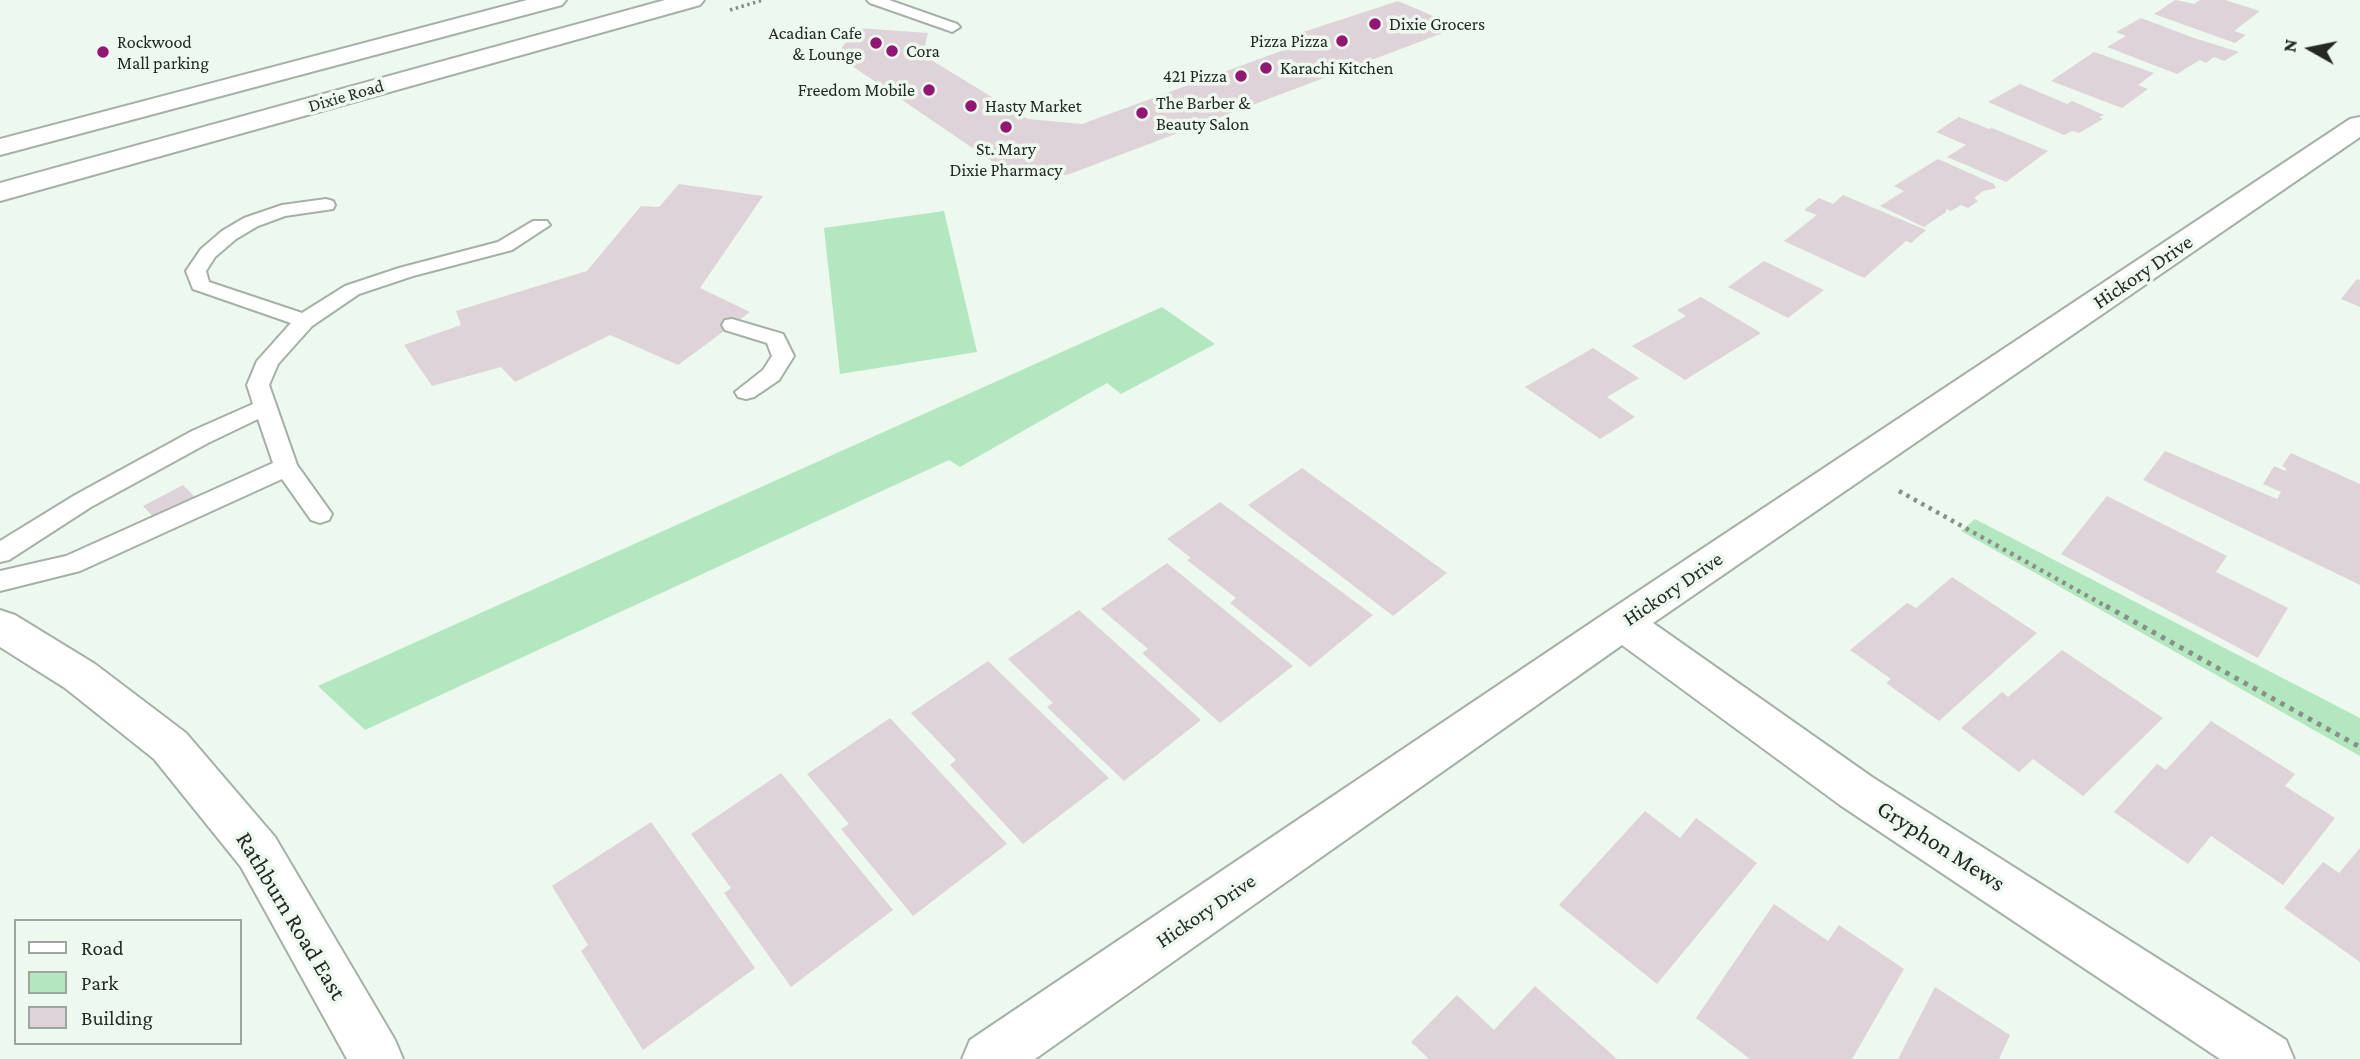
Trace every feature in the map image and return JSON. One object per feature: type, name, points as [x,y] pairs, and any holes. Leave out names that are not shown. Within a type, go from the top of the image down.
[{"type":"street","name":"Dixie Road","points":[[2,146],[554,0]]},
{"type":"street","name":"Dixie Road","points":[[5,192],[692,0]]},
{"type":"street","name":"Hickory Drive","points":[[989,1059],[1622,623],[2360,125]]},
{"type":"street","name":"Gryphon Mews","points":[[1622,623],[1857,791],[2267,1059]]},
{"type":"street","name":"Rathburn Road East","points":[[0,626],[80,676],[170,746],[258,852],[376,1059]]},
{"type":"lane","points":[[874,0],[952,27]]},
{"type":"lane","points":[[305,321],[200,285],[196,271],[208,253],[229,235],[251,222],[282,211],[326,205]]},
{"type":"lane","points":[[320,514],[286,467],[258,385],[268,361],[305,321],[352,290],[406,272],[505,246],[540,225]]},
{"type":"lane","points":[[732,325],[776,339],[783,356],[771,375],[746,392]]},
{"type":"lane","points":[[0,553],[94,495],[200,437],[266,407]]},
{"type":"lane","points":[[0,581],[71,564],[286,467]]},
{"type":"path","points":[[1857,465],[1913,499],[2360,747]]},
{"type":"green space","points":[[944,211],[977,352],[840,374],[824,228]]},
{"type":"green space","points":[[1162,307],[1215,344],[1121,394],[1107,383],[960,467],[949,460],[365,730],[318,686]]},
{"type":"green space","points":[[1975,519],[2360,718],[2360,756],[1961,531]]},
{"type":"building","points":[[2175,0],[2194,4],[2200,0],[2225,0],[2260,11],[2234,31],[2246,35],[2235,43],[2154,14]]},
{"type":"building","points":[[1398,1],[1459,27],[1067,175],[996,164],[836,55],[857,28],[928,33],[923,55],[1028,119],[1082,124],[1311,40],[1297,34]]},
{"type":"building","points":[[2141,18],[2239,52],[2224,61],[2214,57],[2206,63],[2200,60],[2177,74],[2107,47],[2126,36],[2116,32]]},
{"type":"building","points":[[2094,52],[2154,73],[2138,85],[2148,89],[2122,108],[2051,81]]},
{"type":"building","points":[[2020,84],[2067,104],[2072,101],[2104,115],[2099,117],[2103,119],[2079,133],[2072,131],[2064,135],[1988,102]]},
{"type":"building","points":[[1959,117],[2048,151],[2006,182],[1947,157],[1966,145],[1936,132]]},
{"type":"building","points":[[1938,159],[1994,184],[1996,188],[1983,191],[1974,198],[1978,201],[1968,208],[1961,205],[1951,211],[1946,209],[1946,212],[1924,227],[1880,206],[1904,191],[1894,186]]},
{"type":"building","points":[[679,184],[763,196],[700,288],[750,312],[678,365],[610,335],[515,382],[501,367],[432,386],[404,345],[461,325],[456,311],[587,271],[641,206],[659,207]]},
{"type":"building","points":[[1843,195],[1926,230],[1911,243],[1906,241],[1864,278],[1784,241],[1817,215],[1804,210],[1819,198],[1833,204]]},
{"type":"building","points":[[1764,261],[1824,290],[1788,318],[1728,287]]},
{"type":"building","points":[[2357,279],[2360,280],[2360,307],[2341,299]]},
{"type":"building","points":[[1701,297],[1761,333],[1685,380],[1632,346],[1686,316],[1677,310]]},
{"type":"building","points":[[1593,348],[1639,378],[1607,397],[1635,417],[1600,439],[1525,387]]},
{"type":"building","points":[[2165,451],[2277,499],[2281,492],[2263,484],[2274,466],[2285,471],[2287,469],[2282,466],[2291,453],[2360,484],[2360,585],[2143,480]]},
{"type":"building","points":[[1302,468],[1447,573],[1393,616],[1248,505]]},
{"type":"building","points":[[183,485],[198,500],[157,521],[143,506]]},
{"type":"building","points":[[2107,496],[2227,556],[2216,572],[2288,608],[2258,658],[2061,554]]},
{"type":"building","points":[[1220,502],[1373,615],[1310,667],[1230,603],[1236,598],[1187,560],[1191,558],[1167,539]]},
{"type":"building","points":[[1167,563],[1293,666],[1220,723],[1142,653],[1148,649],[1101,609]]},
{"type":"building","points":[[1952,577],[2037,633],[1939,721],[1886,683],[1891,679],[1850,650],[1907,603],[1916,608]]},
{"type":"building","points":[[1079,610],[1201,720],[1124,781],[1047,707],[1053,703],[1008,659]]},
{"type":"building","points":[[2062,650],[2163,718],[2083,796],[2033,759],[2019,772],[1961,728],[2002,692],[2008,697]]},
{"type":"building","points":[[988,661],[1109,778],[1023,844],[950,765],[956,760],[911,713]]},
{"type":"building","points":[[890,718],[1007,844],[913,916],[841,829],[849,824],[807,774]]},
{"type":"building","points":[[2211,721],[2295,774],[2285,786],[2335,818],[2283,885],[2211,836],[2188,864],[2114,812],[2157,764],[2166,770]]},
{"type":"building","points":[[781,773],[893,910],[791,987],[724,893],[731,888],[691,834]]},
{"type":"building","points":[[1645,811],[1680,838],[1696,818],[1757,863],[1657,984],[1559,905]]},
{"type":"building","points":[[651,822],[755,968],[643,1050],[581,951],[588,945],[552,886]]},
{"type":"building","points":[[2360,848],[2360,962],[2284,908],[2323,862],[2339,873]]},
{"type":"building","points":[[1774,904],[1828,941],[1839,925],[1904,969],[1852,1059],[1750,1059],[1696,1018]]},
{"type":"building","points":[[1535,986],[1617,1059],[1429,1059],[1411,1042],[1457,995],[1494,1030]]},
{"type":"building","points":[[1935,987],[2010,1035],[1999,1059],[1898,1059]]},
{"type":"place","name":"Dixie Grocers","points":[[1375,24]]},
{"type":"place","name":"Pizza Pizza","points":[[1342,41]]},
{"type":"place","name":"Acadian Cafe & Lounge","points":[[876,43]]},
{"type":"place","name":"Cora","points":[[892,51]]},
{"type":"place","name":"Rockwood Mall parking","points":[[103,52]]},
{"type":"place","name":"Karachi Kitchen","points":[[1266,68]]},
{"type":"place","name":"421 Pizza","points":[[1241,76]]},
{"type":"place","name":"Freedom Mobile","points":[[929,90]]},
{"type":"place","name":"Hasty Market","points":[[971,106]]},
{"type":"place","name":"The Barber & Beauty Salon","points":[[1142,113]]},
{"type":"place","name":"St. Mary Dixie Pharmacy","points":[[1006,127]]}]
